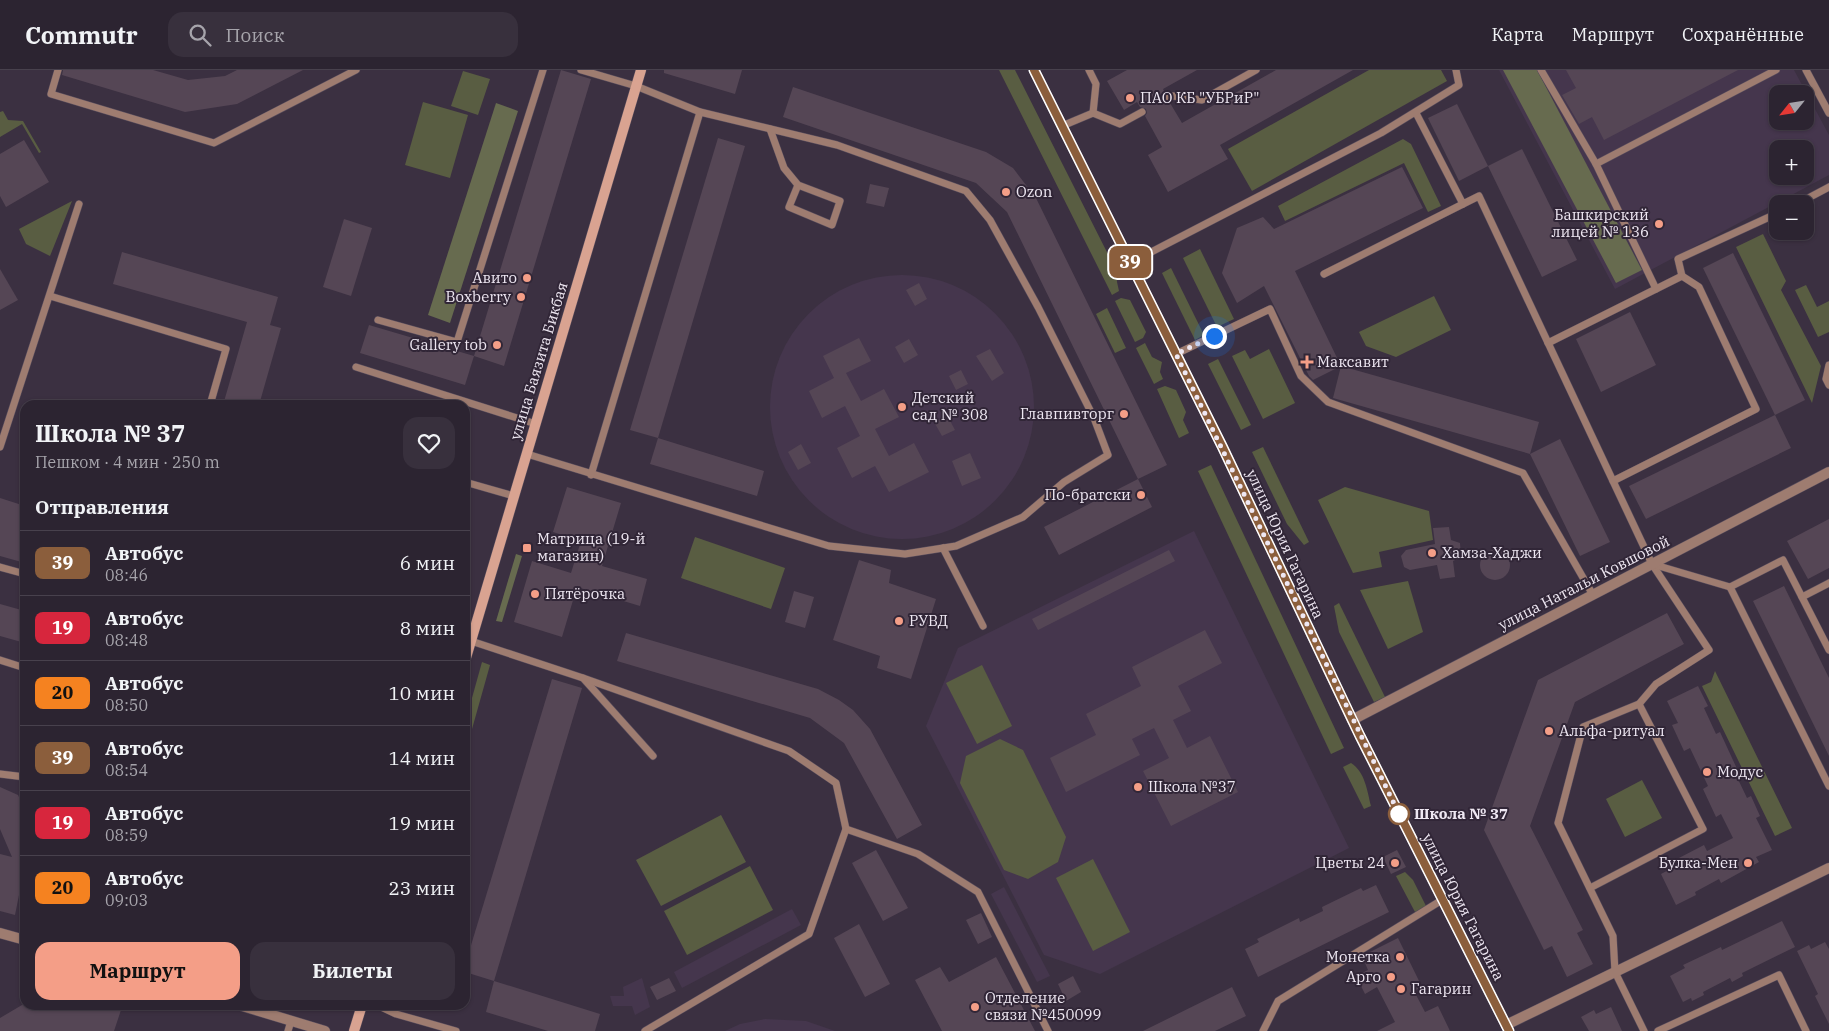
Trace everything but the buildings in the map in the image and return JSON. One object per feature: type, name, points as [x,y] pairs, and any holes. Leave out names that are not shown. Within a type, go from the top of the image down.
[{"type":"main road","name":"улица Баязита Бикбая","points":[[470,644],[641,70]]},
{"type":"main road","name":"улица Юрия Гагарина","points":[[1034,70],[1222,446],[1352,720],[1505,1029]]},
{"type":"main road","points":[[354,1031],[360,1010]]},
{"type":"street","name":"улица Натальи Ковшовой","points":[[1352,720],[1829,472]]},
{"type":"street","points":[[1505,1029],[1615,972],[1828,871]]},
{"type":"street","points":[[0,933],[20,939]]},
{"type":"street","points":[[251,1010],[289,1026],[325,1031]]},
{"type":"lane","points":[[58,70],[51,94],[214,143],[356,70]]},
{"type":"lane","points":[[378,320],[457,342],[543,70]]},
{"type":"lane","points":[[527,454],[829,546],[905,554],[956,546],[1023,517],[1064,482],[1108,455],[1094,418],[1038,307],[990,220],[966,191],[837,145],[700,112],[636,86],[581,70]]},
{"type":"lane","points":[[1089,70],[1096,84],[1093,113]]},
{"type":"lane","points":[[1168,98],[1173,96],[1202,100],[1256,70]]},
{"type":"lane","points":[[1130,263],[1373,138],[1416,113],[1458,85],[1456,70]]},
{"type":"lane","points":[[1541,70],[1596,164],[1656,289]]},
{"type":"lane","points":[[1596,164],[1776,70]]},
{"type":"lane","points":[[1806,70],[1829,113]]},
{"type":"lane","points":[[591,475],[700,112]]},
{"type":"lane","points":[[1062,126],[1093,113],[1120,124],[1142,112]]},
{"type":"lane","points":[[1416,113],[1463,204]]},
{"type":"lane","points":[[770,128],[784,168],[798,185],[840,201],[832,225],[789,207],[798,185]]},
{"type":"lane","points":[[1813,195],[1829,187]]},
{"type":"lane","points":[[1324,274],[1479,196],[1652,564],[1709,650],[1656,684],[1639,704],[1583,727],[1558,823],[1613,936],[1615,972],[1644,1031]]},
{"type":"lane","points":[[0,447],[79,204]]},
{"type":"lane","points":[[1613,481],[1756,409],[1699,287],[1682,276],[1678,259],[1769,217]]},
{"type":"lane","points":[[1548,343],[1682,276]]},
{"type":"lane","points":[[50,296],[226,349],[211,400]]},
{"type":"lane","points":[[1176,354],[1270,309],[1301,376],[1328,402],[1523,473],[1593,595]]},
{"type":"lane","points":[[1829,365],[1826,379],[1829,385]]},
{"type":"lane","points":[[356,367],[460,400]]},
{"type":"lane","points":[[470,403],[536,424]]},
{"type":"lane","points":[[470,483],[514,496]]},
{"type":"lane","points":[[943,548],[983,626]]},
{"type":"lane","points":[[1652,564],[1730,587],[1783,560],[1829,650]]},
{"type":"lane","points":[[0,567],[20,573]]},
{"type":"lane","points":[[1802,597],[1829,583]]},
{"type":"lane","points":[[1730,587],[1829,786]]},
{"type":"lane","points":[[471,641],[583,678],[789,751],[836,783],[846,829],[809,934],[645,1031]]},
{"type":"lane","points":[[0,660],[20,666]]},
{"type":"lane","points":[[583,678],[653,756]]},
{"type":"lane","points":[[1590,888],[1703,829],[1639,704]]},
{"type":"lane","points":[[0,774],[20,776]]},
{"type":"lane","points":[[846,829],[918,854],[978,892],[1048,1031]]},
{"type":"lane","points":[[1264,1031],[1278,1001],[1442,900]]},
{"type":"lane","points":[[1658,1031],[1779,974],[1806,1031]]},
{"type":"lane","points":[[388,1010],[456,1031]]},
{"type":"shaded area","name":"Башкирский лицей № 136","points":[[1499,70],[1794,70],[1802,85],[1769,85],[1769,130],[1814,130],[1814,107],[1829,135],[1829,175],[1814,183],[1814,140],[1769,140],[1769,185],[1810,185],[1791,195],[1769,195],[1769,207],[1615,289]]},
{"type":"shaded area","name":"Детский сад № 308","points":[[915,275],[928,277],[964,290],[986,305],[1004,323],[1024,356],[1032,381],[1034,407],[1032,433],[1019,469],[1004,491],[986,509],[964,524],[928,537],[889,539],[876,537],[840,524],[818,509],[800,491],[785,469],[772,433],[770,394],[772,381],[785,345],[800,323],[818,305],[840,290],[876,277]]},
{"type":"shaded area","name":"Школа №37","points":[[1194,531],[1349,848],[1100,974],[1044,955],[926,726],[958,648]]},
{"type":"shaded area","points":[[1004,887],[1050,976],[1037,982],[991,894]]},
{"type":"shaded area","points":[[792,909],[801,925],[682,988],[674,972]]},
{"type":"shaded area","points":[[642,978],[650,1007],[635,1015],[632,1006],[613,1006],[610,996],[624,996],[623,987]]},
{"type":"shaded area","points":[[765,1019],[806,1021],[835,1031],[725,1031],[740,1024]]},
{"type":"green space","points":[[999,70],[1015,70],[1116,270],[1119,291],[1112,295]]},
{"type":"green space","points":[[1369,70],[1441,70],[1447,81],[1252,191],[1228,149]]},
{"type":"green space","points":[[1503,70],[1537,70],[1642,270],[1616,283]]},
{"type":"green space","points":[[463,71],[490,79],[478,115],[451,106]]},
{"type":"green space","points":[[423,102],[468,115],[450,178],[405,165]]},
{"type":"green space","points":[[496,103],[518,111],[450,323],[428,315]]},
{"type":"green space","points":[[3,111],[8,120],[23,121],[41,152],[39,153],[22,124],[0,137],[0,112]]},
{"type":"green space","points":[[1403,139],[1411,144],[1441,206],[1428,212],[1404,163],[1285,221],[1278,206]]},
{"type":"green space","points":[[72,201],[50,256],[26,244],[19,229]]},
{"type":"green space","points":[[1763,234],[1786,281],[1781,290],[1821,366],[1812,403],[1736,247]]},
{"type":"green space","points":[[1200,249],[1234,319],[1217,327],[1183,258]]},
{"type":"green space","points":[[1171,268],[1204,335],[1195,340],[1162,273]]},
{"type":"green space","points":[[1806,285],[1817,307],[1829,301],[1829,332],[1818,337],[1795,290]]},
{"type":"green space","points":[[1434,296],[1451,330],[1396,357],[1366,346],[1359,332]]},
{"type":"green space","points":[[1121,298],[1130,300],[1146,332],[1143,338],[1135,342],[1115,301]]},
{"type":"green space","points":[[1107,308],[1126,348],[1115,353],[1096,314]]},
{"type":"green space","points":[[1145,343],[1152,357],[1162,362],[1160,372],[1163,379],[1154,384],[1136,348]]},
{"type":"green space","points":[[1269,349],[1295,403],[1263,419],[1232,356],[1245,350],[1250,359]]},
{"type":"green space","points":[[1218,359],[1251,425],[1241,430],[1208,364]]},
{"type":"green space","points":[[1165,386],[1176,390],[1186,412],[1183,420],[1189,433],[1179,438],[1157,389]]},
{"type":"green space","points":[[1263,447],[1309,542],[1304,545],[1287,524],[1252,452]]},
{"type":"green space","points":[[1211,465],[1344,748],[1331,754],[1198,471]]},
{"type":"green space","points":[[1345,487],[1429,511],[1433,540],[1379,552],[1382,567],[1353,573],[1318,500]]},
{"type":"green space","points":[[695,537],[785,568],[771,609],[681,578]]},
{"type":"green space","points":[[516,554],[522,556],[502,622],[496,621]]},
{"type":"green space","points":[[1408,581],[1423,632],[1388,649],[1360,590]]},
{"type":"green space","points":[[1339,603],[1385,697],[1374,702],[1339,632],[1334,606]]},
{"type":"green space","points":[[482,662],[490,665],[472,729],[472,698]]},
{"type":"green space","points":[[982,665],[1012,726],[977,744],[946,683]]},
{"type":"green space","points":[[1715,671],[1792,828],[1775,836],[1702,686],[1711,682]]},
{"type":"green space","points":[[1000,739],[1023,750],[1066,837],[1058,862],[1028,879],[1004,870],[960,783],[966,756]]},
{"type":"green space","points":[[1351,763],[1359,771],[1367,788],[1371,806],[1364,809],[1343,767]]},
{"type":"green space","points":[[1642,780],[1662,818],[1625,837],[1606,799]]},
{"type":"green space","points":[[721,815],[746,862],[661,906],[636,860]]},
{"type":"green space","points":[[1093,859],[1130,932],[1093,951],[1056,878]]},
{"type":"green space","points":[[750,866],[773,910],[687,955],[664,911]]},
{"type":"green space","points":[[1405,872],[1413,880],[1426,906],[1415,912],[1396,876]]},
{"type":"bus line","name":"39","points":[[1034,70],[1222,446],[1360,736],[1509,1031]]},
{"type":"place","name":"ПАО КБ \"УБРиР\"","points":[[1130,98]]},
{"type":"place","name":"Ozon","points":[[1006,192]]},
{"type":"place","name":"Башкирский лицей № 136","points":[[1659,224]]},
{"type":"place","name":"Авито","points":[[527,278]]},
{"type":"place","name":"Boxberry","points":[[521,297]]},
{"type":"place","name":"Gallery tob","points":[[497,345]]},
{"type":"place","name":"Максавит","points":[[1307,362]]},
{"type":"place","name":"Детский сад № 308","points":[[902,407]]},
{"type":"place","name":"Главпивторг","points":[[1124,414]]},
{"type":"place","name":"По-братски","points":[[1141,495]]},
{"type":"place","name":"Матрица (19-й магазин)","points":[[527,548]]},
{"type":"place","name":"Хамза-Хаджи","points":[[1432,553]]},
{"type":"place","name":"Пятёрочка","points":[[535,594]]},
{"type":"place","name":"РУВД","points":[[899,621]]},
{"type":"place","name":"Альфа-ритуал","points":[[1549,731]]},
{"type":"place","name":"Модус","points":[[1707,772]]},
{"type":"place","name":"Школа №37","points":[[1138,787]]},
{"type":"place","name":"Школа № 37","points":[[1399,814]]},
{"type":"place","name":"Цветы 24","points":[[1395,863]]},
{"type":"place","name":"Булка-Мен","points":[[1748,863]]},
{"type":"place","name":"Монетка","points":[[1400,957]]},
{"type":"place","name":"Арго","points":[[1391,977]]},
{"type":"place","name":"Гагарин","points":[[1401,989]]},
{"type":"place","name":"Отделение связи №450099","points":[[975,1007]]},
{"type":"route","points":[[1214,336],[1176,354],[1401,818],[1399,814]]}]
